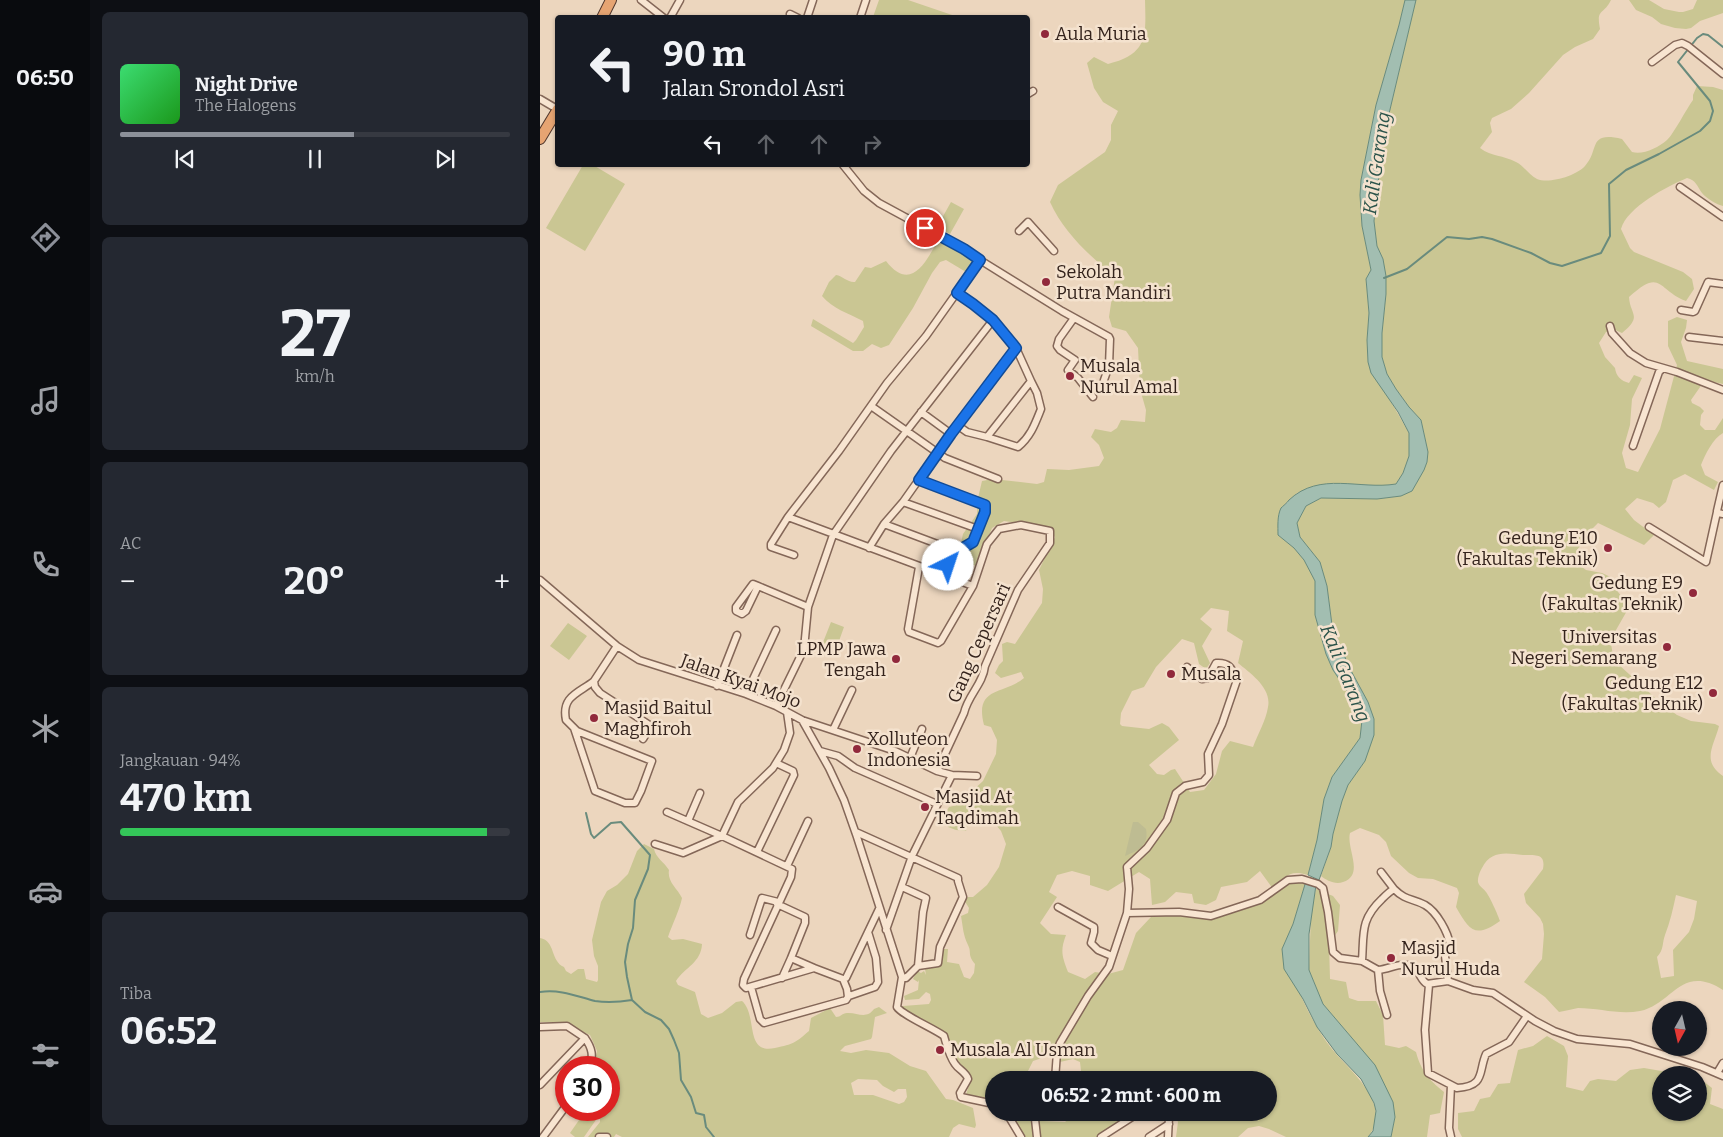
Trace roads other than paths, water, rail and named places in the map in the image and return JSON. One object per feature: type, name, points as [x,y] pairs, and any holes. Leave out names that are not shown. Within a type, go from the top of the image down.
[{"type":"highway","points":[[604,15],[611,0]]},
{"type":"highway","points":[[540,139],[555,114]]},
{"type":"street","points":[[641,0],[660,15]]},
{"type":"street","points":[[672,15],[680,0]]},
{"type":"street","points":[[808,15],[813,0]]},
{"type":"street","points":[[861,15],[865,0]]},
{"type":"street","points":[[1652,62],[1675,45],[1682,43],[1723,74]]},
{"type":"street","points":[[540,99],[555,107]]},
{"type":"street","points":[[845,167],[864,191],[879,203],[964,249],[1074,318],[1106,334],[1110,339],[1110,366],[1104,380]]},
{"type":"street","points":[[1680,187],[1723,217]]},
{"type":"street","points":[[1019,231],[1028,222],[1054,252]]},
{"type":"street","points":[[794,555],[770,546],[788,517],[980,260]]},
{"type":"street","points":[[1681,310],[1696,311],[1708,282],[1723,284]]},
{"type":"street","points":[[957,293],[993,320],[1016,348],[1037,393],[1041,409],[1035,426],[1018,447],[968,432],[958,425]]},
{"type":"street","points":[[1074,318],[1059,339],[1057,346],[1074,360],[1068,370],[1078,378],[1093,397]]},
{"type":"street","points":[[776,706],[804,649],[808,607],[833,534],[864,488],[993,320]]},
{"type":"street","points":[[1610,326],[1612,333],[1630,352],[1646,363],[1723,390]]},
{"type":"street","points":[[1689,337],[1723,341]]},
{"type":"street","points":[[869,548],[884,524],[903,502],[937,453],[1016,348]]},
{"type":"street","points":[[1633,446],[1659,372],[1663,368]]},
{"type":"street","points":[[987,438],[1031,382]]},
{"type":"street","points":[[871,406],[937,453],[955,463],[998,479]]},
{"type":"street","points":[[921,412],[951,434]]},
{"type":"street","points":[[919,480],[985,505],[985,512],[972,543],[956,552],[943,576]]},
{"type":"street","points":[[1649,527],[1706,562],[1720,513],[1723,485]]},
{"type":"street","points":[[903,502],[978,529]]},
{"type":"street","points":[[788,517],[973,586],[941,641],[936,642],[909,632],[908,629],[919,567]]},
{"type":"street","points":[[884,524],[956,552]]},
{"type":"street","name":"Gang Cepersari","points":[[937,771],[966,705],[984,675],[985,666],[1018,590],[1050,543],[1050,531],[1021,525],[1000,528],[987,544],[973,586]]},
{"type":"street","name":"Jalan Kyai Mojo","points":[[540,580],[617,646],[639,660],[746,694],[776,706],[802,720],[896,751],[937,771],[952,775],[976,776]]},
{"type":"street","points":[[758,586],[808,607]]},
{"type":"street","points":[[746,694],[776,630]]},
{"type":"street","points":[[717,686],[737,635]]},
{"type":"street","points":[[574,728],[652,761],[635,803],[625,803],[595,791],[574,728],[566,718],[566,702],[569,698],[584,690],[594,680],[617,646]]},
{"type":"street","points":[[1056,1071],[1057,1052],[1060,1043],[1088,996],[1108,968],[1127,913],[1129,889],[1127,867],[1131,861],[1148,848],[1167,820],[1176,793],[1185,786],[1203,782],[1210,772],[1208,754],[1236,686],[1236,680],[1228,664],[1216,663],[1208,678],[1202,678],[1187,668]]},
{"type":"street","points":[[594,680],[595,687],[600,693],[651,726],[643,739]]},
{"type":"street","points":[[833,730],[852,690]]},
{"type":"street","points":[[654,844],[683,854],[722,836],[738,802],[776,763],[789,736],[787,712]]},
{"type":"street","points":[[802,720],[820,751],[844,800],[856,832],[902,977],[897,1007],[901,1012],[944,1036],[950,1056],[956,1066],[967,1075],[968,1080],[960,1093],[960,1097],[985,1102]]},
{"type":"street","points":[[910,758],[922,728]]},
{"type":"street","points":[[820,751],[838,756],[855,768],[936,804]]},
{"type":"street","points":[[757,852],[794,775],[793,771],[776,763]]},
{"type":"street","points":[[886,930],[912,856],[936,804],[946,789],[952,775]]},
{"type":"street","points":[[688,821],[700,793]]},
{"type":"street","points":[[667,812],[792,869],[792,874],[744,978],[745,987],[751,987],[814,968]]},
{"type":"street","points":[[787,866],[808,821]]},
{"type":"street","points":[[856,832],[958,878],[963,897],[940,947],[938,963],[918,966],[906,978],[902,977]]},
{"type":"street","points":[[1381,872],[1402,897],[1426,906],[1441,923],[1450,945],[1445,956],[1448,981]]},
{"type":"street","points":[[1127,913],[1179,912],[1211,916],[1259,900],[1288,880],[1302,879],[1318,884],[1323,888],[1333,952],[1340,958],[1362,961],[1378,970],[1406,964],[1415,970],[1424,982],[1430,984],[1448,981],[1473,990],[1493,993],[1527,1016],[1554,1031],[1577,1039],[1630,1044],[1720,1074],[1723,1063]]},
{"type":"street","points":[[902,887],[926,898],[918,966]]},
{"type":"street","points":[[1362,961],[1364,931],[1368,915],[1394,889]]},
{"type":"street","points":[[750,935],[762,898],[778,903],[806,918],[782,978]]},
{"type":"street","points":[[1058,907],[1094,927],[1091,941],[1094,947],[1112,956]]},
{"type":"street","points":[[843,979],[846,978],[880,909]]},
{"type":"street","points":[[751,987],[760,1019],[764,1023],[846,1000],[849,996],[875,987],[878,982],[876,958],[868,932]]},
{"type":"street","points":[[791,958],[843,979],[849,996]]},
{"type":"street","points":[[1378,970],[1380,991],[1387,1015]]},
{"type":"street","points":[[1430,984],[1425,1030],[1428,1072],[1431,1076],[1451,1086],[1459,1088],[1475,1083],[1481,1075],[1486,1054],[1509,1042],[1527,1016]]},
{"type":"street","points":[[540,1027],[567,1026],[585,1038],[591,1047],[591,1056]]},
{"type":"street","points":[[540,1085],[585,1038]]},
{"type":"street","points":[[1451,1086],[1449,1128],[1451,1137]]},
{"type":"street","points":[[543,1137],[555,1121]]},
{"type":"street","points":[[1011,1121],[1021,1137]]},
{"type":"street","points":[[1035,1121],[1037,1137]]},
{"type":"street","points":[[1101,1137],[1126,1121]]},
{"type":"street","points":[[1168,1137],[1169,1121]]},
{"type":"street","points":[[1149,1137],[1169,1124]]},
{"type":"street","points":[[599,1137],[607,1137]]},
{"type":"water","name":"Kali Garang","points":[[1405,0],[1416,0],[1383,139],[1374,221],[1377,246],[1383,259],[1386,276],[1382,357],[1387,374],[1396,389],[1421,420],[1428,452],[1424,470],[1412,491],[1401,496],[1377,499],[1321,498],[1306,506],[1297,523],[1300,537],[1320,562],[1327,586],[1332,625],[1349,667],[1368,702],[1374,719],[1374,735],[1365,761],[1348,785],[1342,801],[1331,847],[1319,880],[1308,875],[1317,840],[1324,799],[1332,777],[1360,738],[1362,720],[1354,701],[1333,670],[1326,654],[1315,615],[1315,581],[1304,560],[1294,548],[1278,535],[1278,518],[1281,508],[1289,500],[1301,491],[1314,486],[1340,483],[1396,484],[1403,473],[1409,456],[1409,433],[1398,412],[1371,373],[1368,362],[1369,313],[1366,279],[1371,270],[1362,226],[1360,195],[1361,180],[1376,105]]},
{"type":"water","points":[[1306,881],[1316,885],[1309,934],[1309,970],[1323,1004],[1375,1065],[1393,1102],[1395,1117],[1391,1137],[1368,1137],[1373,1131],[1376,1111],[1374,1103],[1361,1079],[1337,1054],[1317,1027],[1303,999],[1284,969],[1282,949],[1293,924]]},
{"type":"waterway","points":[[1384,278],[1407,269],[1447,237],[1469,239],[1482,237],[1492,239],[1531,253],[1550,263],[1562,266],[1601,253],[1610,236],[1609,184],[1626,170],[1700,131],[1710,121],[1713,111],[1710,101],[1678,62],[1697,38],[1703,34],[1708,35],[1723,47]]},
{"type":"waterway","points":[[586,813],[591,834],[594,838],[611,823],[621,822],[650,855],[648,869],[635,900],[633,928],[625,962],[632,1000],[645,1012],[661,1020],[669,1029],[679,1053],[681,1080],[691,1097],[696,1113],[704,1115],[706,1127],[714,1137]]},
{"type":"waterway","points":[[540,992],[561,992],[600,1002],[632,1000]]},
{"type":"place","name":"Aula Muria","points":[[1045,34]]},
{"type":"place","name":"Sekolah Putra Mandiri","points":[[1046,282]]},
{"type":"place","name":"Musala Nurul Amal","points":[[1070,376]]},
{"type":"place","name":"Gedung E10 (Fakultas Teknik)","points":[[1608,548]]},
{"type":"place","name":"Gedung E9 (Fakultas Teknik)","points":[[1693,593]]},
{"type":"place","name":"Universitas Negeri Semarang","points":[[1667,647]]},
{"type":"place","name":"LPMP Jawa Tengah","points":[[896,659]]},
{"type":"place","name":"Musala","points":[[1171,674]]},
{"type":"place","name":"Gedung E12 (Fakultas Teknik)","points":[[1713,693]]},
{"type":"place","name":"Masjid Baitul Maghfiroh","points":[[594,718]]},
{"type":"place","name":"Xolluteon Indonesia","points":[[857,749]]},
{"type":"place","name":"Masjid At Taqdimah","points":[[925,807]]},
{"type":"place","name":"Masjid Nurul Huda","points":[[1391,958]]},
{"type":"place","name":"Musala Al Usman","points":[[940,1050]]}]
